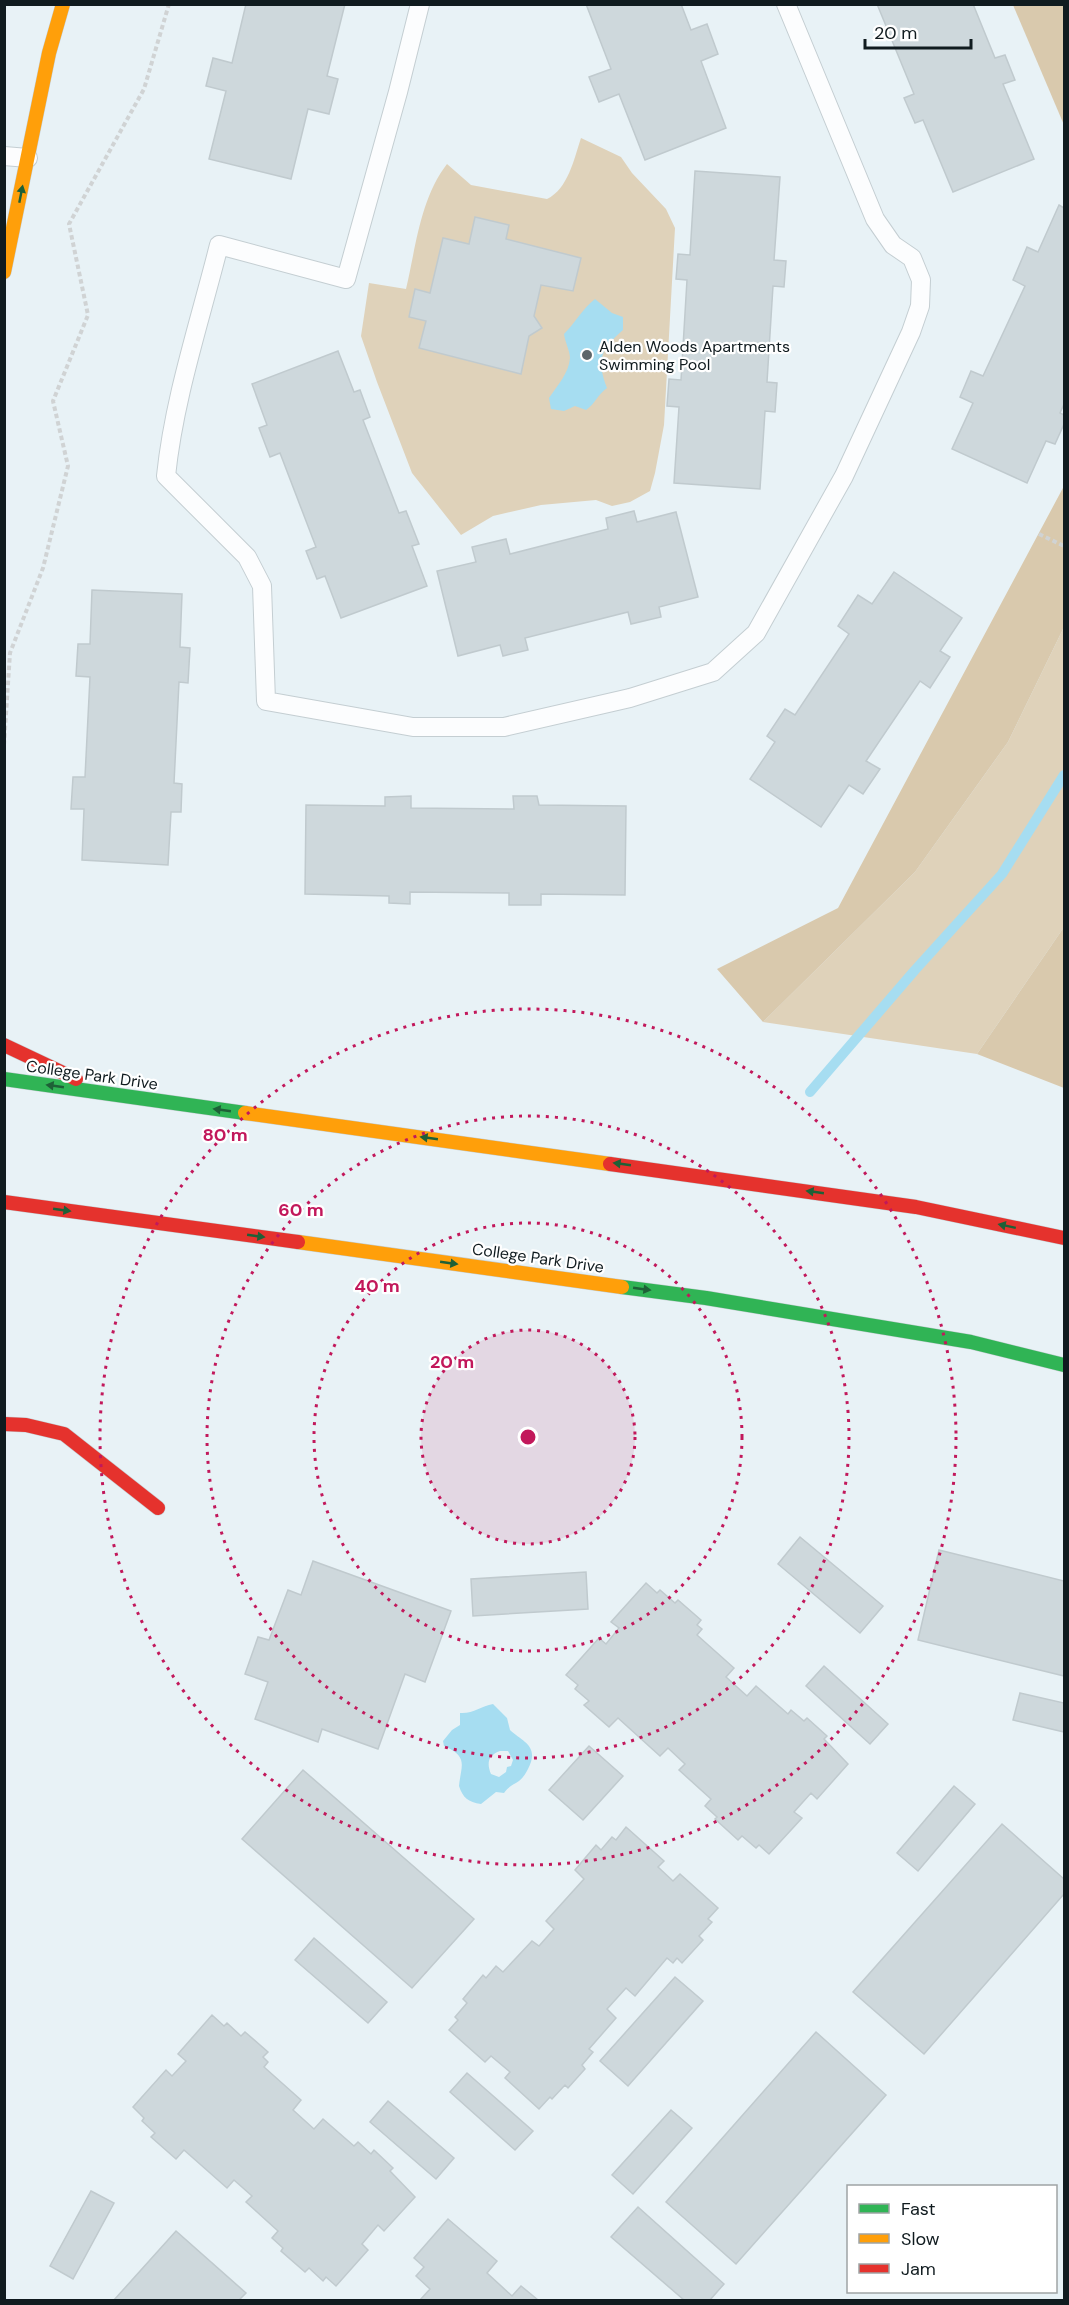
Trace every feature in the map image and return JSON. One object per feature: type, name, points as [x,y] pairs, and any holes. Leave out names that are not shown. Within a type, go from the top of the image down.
[{"type":"main road","points":[[4,272],[49,53],[63,4]]},
{"type":"main road","points":[[4,1045],[105,1093]]},
{"type":"main road","name":"College Park Drive","points":[[4,1079],[904,1205],[1065,1238]]},
{"type":"main road","name":"College Park Drive","points":[[4,1202],[706,1298],[971,1342],[1065,1365]]},
{"type":"main road","points":[[4,1424],[26,1425],[64,1434],[158,1508]]},
{"type":"lane","points":[[420,4],[346,279],[219,245],[169,445],[166,476],[247,556],[262,586],[266,701],[413,727],[504,727],[630,698],[713,672],[756,633],[844,476],[911,332],[920,306],[921,280],[912,258],[893,245],[875,219],[786,4]]},
{"type":"lane","points":[[4,156],[28,158]]},
{"type":"path","points":[[4,745],[10,653],[43,568],[68,466],[53,400],[88,315],[69,224],[144,89],[169,4]]},
{"type":"path","points":[[1039,534],[1065,546]]},
{"type":"shaded area","points":[[1013,5],[1064,5],[1064,125]]},
{"type":"shaded area","points":[[581,138],[621,157],[632,173],[666,209],[675,228],[664,425],[650,491],[630,502],[612,506],[596,500],[541,505],[493,516],[461,535],[412,473],[377,382],[361,336],[369,283],[406,289],[425,208],[447,164],[471,185],[547,199],[565,181]]},
{"type":"shaded area","points":[[1064,486],[1064,627],[1008,742],[915,872],[763,1022],[717,969],[838,908]]},
{"type":"shaded area","points":[[1064,627],[1064,927],[977,1054],[763,1022],[915,872],[1008,742]]},
{"type":"shaded area","points":[[1064,927],[1064,1088],[977,1054]]},
{"type":"water","points":[[595,299],[612,313],[623,317],[623,330],[605,349],[601,362],[607,388],[586,410],[575,406],[564,411],[551,409],[549,398],[569,364],[570,355],[564,334]]},
{"type":"water","points":[[493,1704],[507,1718],[510,1730],[528,1745],[532,1755],[528,1769],[520,1780],[504,1793],[496,1792],[481,1804],[469,1801],[462,1794],[459,1786],[462,1762],[457,1754],[444,1746],[443,1741],[452,1730],[460,1725],[460,1713]],"holes":[[[500,1751],[508,1751],[513,1760],[511,1766],[507,1767],[506,1772],[499,1777],[491,1774],[489,1766],[491,1757]]]},
{"type":"building","points":[[246,4],[345,4],[327,76],[338,79],[329,114],[308,109],[291,179],[209,159],[226,91],[206,86],[213,58],[232,63]]},
{"type":"building","points":[[586,4],[681,4],[691,30],[707,24],[718,54],[701,61],[726,128],[645,160],[619,94],[599,102],[589,77],[611,69]]},
{"type":"building","points":[[877,4],[973,4],[995,58],[1005,55],[1015,80],[1003,84],[1034,159],[953,192],[923,120],[915,123],[904,98],[914,94]]},
{"type":"building","points":[[695,171],[780,177],[774,260],[786,261],[784,287],[773,286],[767,382],[777,383],[775,412],[765,411],[760,489],[674,483],[679,407],[667,406],[669,379],[681,380],[687,280],[676,279],[678,254],[690,255]]},
{"type":"building","points":[[1059,205],[1064,208],[1064,404],[1060,413],[1064,415],[1064,424],[1055,444],[1046,441],[1027,483],[952,449],[973,403],[960,397],[971,371],[983,376],[1025,286],[1013,280],[1027,247],[1038,252]]},
{"type":"building","points":[[475,217],[509,225],[506,239],[581,258],[573,291],[541,285],[534,316],[542,328],[529,336],[521,374],[419,348],[426,321],[409,317],[415,289],[430,293],[443,238],[469,244]]},
{"type":"building","points":[[338,351],[354,392],[360,390],[370,417],[363,420],[399,513],[406,511],[419,544],[412,546],[427,586],[341,618],[325,576],[317,579],[306,551],[316,547],[280,453],[270,457],[259,428],[267,425],[252,384]]},
{"type":"building","points":[[634,511],[637,522],[676,512],[698,597],[659,607],[661,617],[631,624],[628,612],[525,638],[528,650],[503,656],[500,645],[458,656],[437,571],[476,562],[472,547],[506,539],[510,554],[608,529],[606,518]]},
{"type":"building","points":[[894,572],[962,618],[940,651],[950,657],[930,688],[920,681],[866,761],[880,769],[863,794],[849,785],[821,827],[750,779],[775,742],[767,736],[785,709],[795,715],[849,634],[838,626],[858,595],[872,604]]},
{"type":"building","points":[[92,590],[182,594],[180,647],[190,648],[188,683],[179,682],[174,783],[182,784],[181,812],[171,812],[168,865],[82,860],[84,809],[71,809],[73,777],[85,777],[90,677],[76,676],[78,644],[90,644]]},
{"type":"building","points":[[411,796],[411,808],[514,809],[513,796],[537,796],[539,805],[626,806],[625,895],[541,894],[541,905],[509,905],[509,893],[410,892],[410,904],[389,903],[389,896],[305,894],[306,805],[385,806],[385,797]]},
{"type":"building","points":[[800,1537],[883,1606],[860,1633],[778,1564]]},
{"type":"building","points":[[939,1550],[1064,1581],[1064,1676],[918,1640]]},
{"type":"building","points":[[313,1561],[451,1611],[425,1682],[405,1674],[378,1749],[322,1729],[318,1742],[255,1719],[268,1682],[245,1674],[258,1637],[269,1640],[288,1590],[301,1595]]},
{"type":"building","points":[[586,1572],[588,1609],[473,1616],[471,1579]]},
{"type":"building","points":[[646,1583],[657,1593],[660,1590],[675,1603],[678,1600],[701,1620],[697,1625],[702,1629],[697,1635],[734,1668],[726,1677],[747,1696],[756,1686],[788,1714],[791,1710],[804,1721],[807,1718],[827,1736],[824,1739],[848,1764],[817,1799],[811,1793],[794,1812],[802,1818],[769,1854],[759,1845],[756,1848],[742,1836],[738,1840],[715,1819],[717,1817],[705,1806],[711,1799],[679,1770],[685,1764],[668,1748],[660,1756],[618,1718],[609,1727],[584,1705],[589,1701],[575,1689],[578,1685],[566,1675],[599,1638],[606,1644],[619,1628],[611,1622]]},
{"type":"building","points":[[824,1666],[888,1724],[870,1744],[806,1686]]},
{"type":"building","points":[[1020,1693],[1064,1703],[1064,1732],[1013,1720]]},
{"type":"building","points":[[589,1746],[623,1776],[583,1820],[549,1790]]},
{"type":"building","points":[[303,1770],[474,1919],[412,1988],[242,1839]]},
{"type":"building","points":[[954,1786],[975,1804],[918,1871],[897,1853]]},
{"type":"building","points":[[1002,1824],[1064,1879],[1064,1894],[924,2054],[853,1992]]},
{"type":"building","points":[[626,1827],[664,1861],[658,1867],[673,1881],[680,1874],[718,1908],[708,1919],[712,1922],[699,1936],[703,1940],[682,1963],[677,1958],[673,1963],[667,1958],[635,1996],[626,1988],[607,2009],[616,2018],[589,2049],[593,2052],[582,2065],[585,2069],[568,2088],[565,2085],[539,2109],[505,2078],[510,2072],[491,2056],[485,2062],[449,2030],[458,2020],[455,2017],[467,2003],[463,1999],[483,1975],[486,1978],[496,1966],[503,1972],[532,1941],[539,1946],[554,1929],[546,1921],[584,1879],[575,1870],[596,1845],[601,1850],[612,1837],[616,1840]]},
{"type":"building","points":[[314,1938],[387,2002],[368,2023],[295,1960]]},
{"type":"building","points":[[675,1977],[703,2001],[628,2086],[600,2061]]},
{"type":"building","points":[[212,2015],[224,2026],[227,2023],[241,2036],[245,2032],[268,2052],[263,2057],[268,2062],[264,2067],[301,2100],[293,2110],[314,2129],[323,2119],[354,2146],[358,2142],[371,2154],[374,2150],[393,2168],[390,2171],[415,2197],[384,2231],[378,2225],[362,2244],[368,2250],[336,2286],[326,2277],[323,2281],[309,2268],[305,2272],[281,2251],[283,2248],[272,2238],[278,2231],[246,2202],[252,2196],[234,2180],[227,2188],[184,2150],[176,2159],[151,2137],[155,2133],[142,2121],[144,2118],[133,2107],[166,2070],[172,2076],[186,2061],[178,2054]]},
{"type":"building","points":[[816,2032],[886,2095],[736,2264],[666,2202]]},
{"type":"building","points":[[467,2073],[533,2131],[515,2150],[450,2092]]},
{"type":"building","points":[[388,2101],[454,2158],[436,2179],[370,2122]]},
{"type":"building","points":[[671,2110],[692,2128],[633,2194],[612,2175]]},
{"type":"building","points":[[91,2191],[114,2203],[73,2279],[50,2266]]},
{"type":"building","points":[[638,2207],[724,2284],[710,2300],[684,2300],[611,2237]]},
{"type":"building","points":[[448,2219],[497,2261],[487,2273],[512,2296],[521,2286],[538,2300],[420,2300],[430,2289],[416,2276],[424,2267],[414,2258]]},
{"type":"building","points":[[176,2231],[246,2293],[239,2300],[114,2300]]},
{"type":"waterway","points":[[810,1092],[915,970],[1002,874],[1064,775]]},
{"type":"traffic: fast","points":[[4,1079],[245,1113]]},
{"type":"traffic: fast","points":[[622,1287],[706,1298],[971,1342],[1064,1365]]},
{"type":"traffic: slow","points":[[4,272],[49,53],[63,4]]},
{"type":"traffic: slow","points":[[245,1113],[610,1164]]},
{"type":"traffic: slow","points":[[298,1242],[622,1287]]},
{"type":"traffic: jam","points":[[4,1045],[76,1079]]},
{"type":"traffic: jam","points":[[610,1164],[916,1207],[1064,1238]]},
{"type":"traffic: jam","points":[[4,1202],[298,1242]]},
{"type":"traffic: jam","points":[[4,1424],[26,1425],[64,1434],[158,1508]]},
{"type":"place","name":"Alden Woods Apartments Swimming Pool","points":[[587,355]]}]
